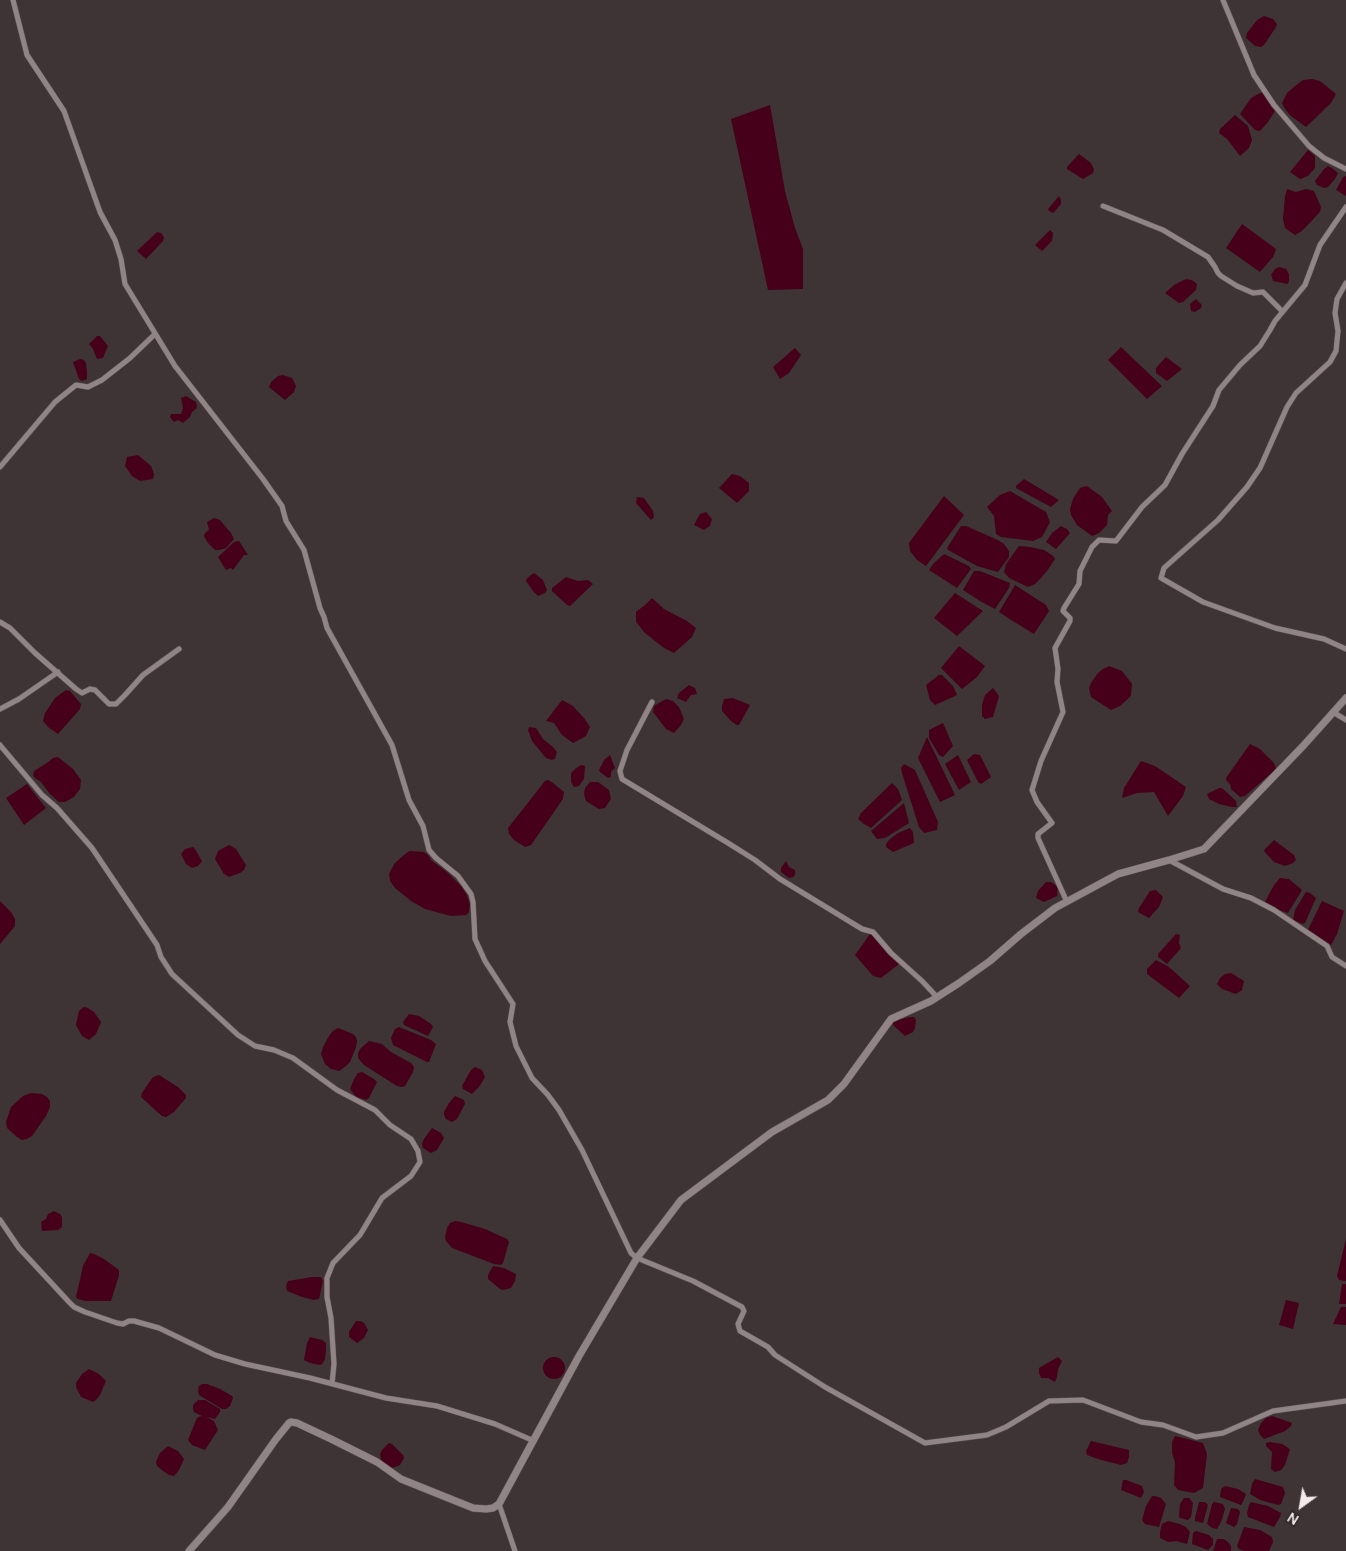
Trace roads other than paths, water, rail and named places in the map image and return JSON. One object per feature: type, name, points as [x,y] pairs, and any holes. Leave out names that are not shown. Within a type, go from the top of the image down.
[{"type":"street","points":[[13,0],[27,55],[64,111],[100,212],[115,240],[125,284],[175,366],[282,506],[286,521],[304,550],[327,628],[392,746],[409,800],[423,826],[429,850],[458,876],[471,894],[475,939],[485,961],[513,1004],[514,1008],[510,1022],[519,1052],[532,1078],[552,1100],[582,1150],[629,1250],[637,1258],[693,1281],[742,1307],[744,1311],[738,1324],[740,1331],[768,1347],[775,1355],[825,1386],[925,1443],[987,1435],[1006,1427],[1049,1401],[1058,1400],[1083,1400],[1140,1422],[1163,1425],[1196,1437],[1223,1433],[1272,1411],[1346,1401]]},
{"type":"street","points":[[1223,0],[1254,75],[1274,105],[1309,146],[1324,158],[1346,169]]},
{"type":"street","points":[[1103,206],[1163,230],[1208,257],[1221,276],[1253,293],[1262,292],[1282,311]]},
{"type":"street","points":[[1067,902],[1038,838],[1038,834],[1052,823],[1037,802],[1032,790],[1041,761],[1063,712],[1057,682],[1058,669],[1055,648],[1070,621],[1070,618],[1063,611],[1064,608],[1079,584],[1080,571],[1092,547],[1098,540],[1116,541],[1142,507],[1164,485],[1213,406],[1218,390],[1260,346],[1275,320],[1305,285],[1320,245],[1346,207]]},
{"type":"street","points":[[1346,283],[1337,299],[1335,313],[1338,331],[1336,351],[1330,362],[1296,392],[1287,407],[1260,468],[1247,487],[1218,520],[1164,568],[1161,578],[1203,602],[1275,628],[1324,639],[1346,649]]},
{"type":"street","points":[[0,466],[55,402],[76,385],[88,387],[102,380],[130,358],[155,334]]},
{"type":"street","points":[[0,622],[10,628],[76,689],[82,693],[90,689],[95,690],[109,704],[116,704],[143,675],[179,649]]},
{"type":"street","points":[[0,709],[19,699],[58,672]]},
{"type":"street","points":[[189,1551],[228,1507],[276,1439],[291,1422],[298,1423],[377,1462],[401,1479],[473,1508],[493,1508],[499,1504],[579,1356],[637,1258],[681,1200],[772,1132],[828,1100],[844,1084],[891,1019],[937,997],[990,961],[1021,934],[1056,908],[1118,874],[1204,849],[1304,745],[1346,698]]},
{"type":"street","points":[[652,702],[624,757],[620,771],[622,779],[728,843],[780,879],[862,929],[873,932],[891,953],[937,997]]},
{"type":"street","points":[[1334,712],[1346,720]]},
{"type":"street","points":[[0,745],[42,795],[57,808],[92,848],[157,945],[161,957],[172,974],[238,1035],[254,1046],[274,1050],[294,1058],[337,1090],[374,1110],[411,1139],[418,1151],[420,1162],[411,1176],[382,1198],[360,1234],[333,1263],[327,1288],[334,1364],[332,1384]]},
{"type":"street","points":[[1169,860],[1222,889],[1251,898],[1274,910],[1327,946],[1332,957],[1346,966]]},
{"type":"street","points":[[0,1220],[24,1254],[74,1307],[85,1312],[117,1323],[122,1324],[132,1320],[159,1328],[215,1355],[245,1364],[386,1398],[436,1406],[495,1424],[534,1441]]},
{"type":"street","points":[[499,1504],[515,1551]]}]
